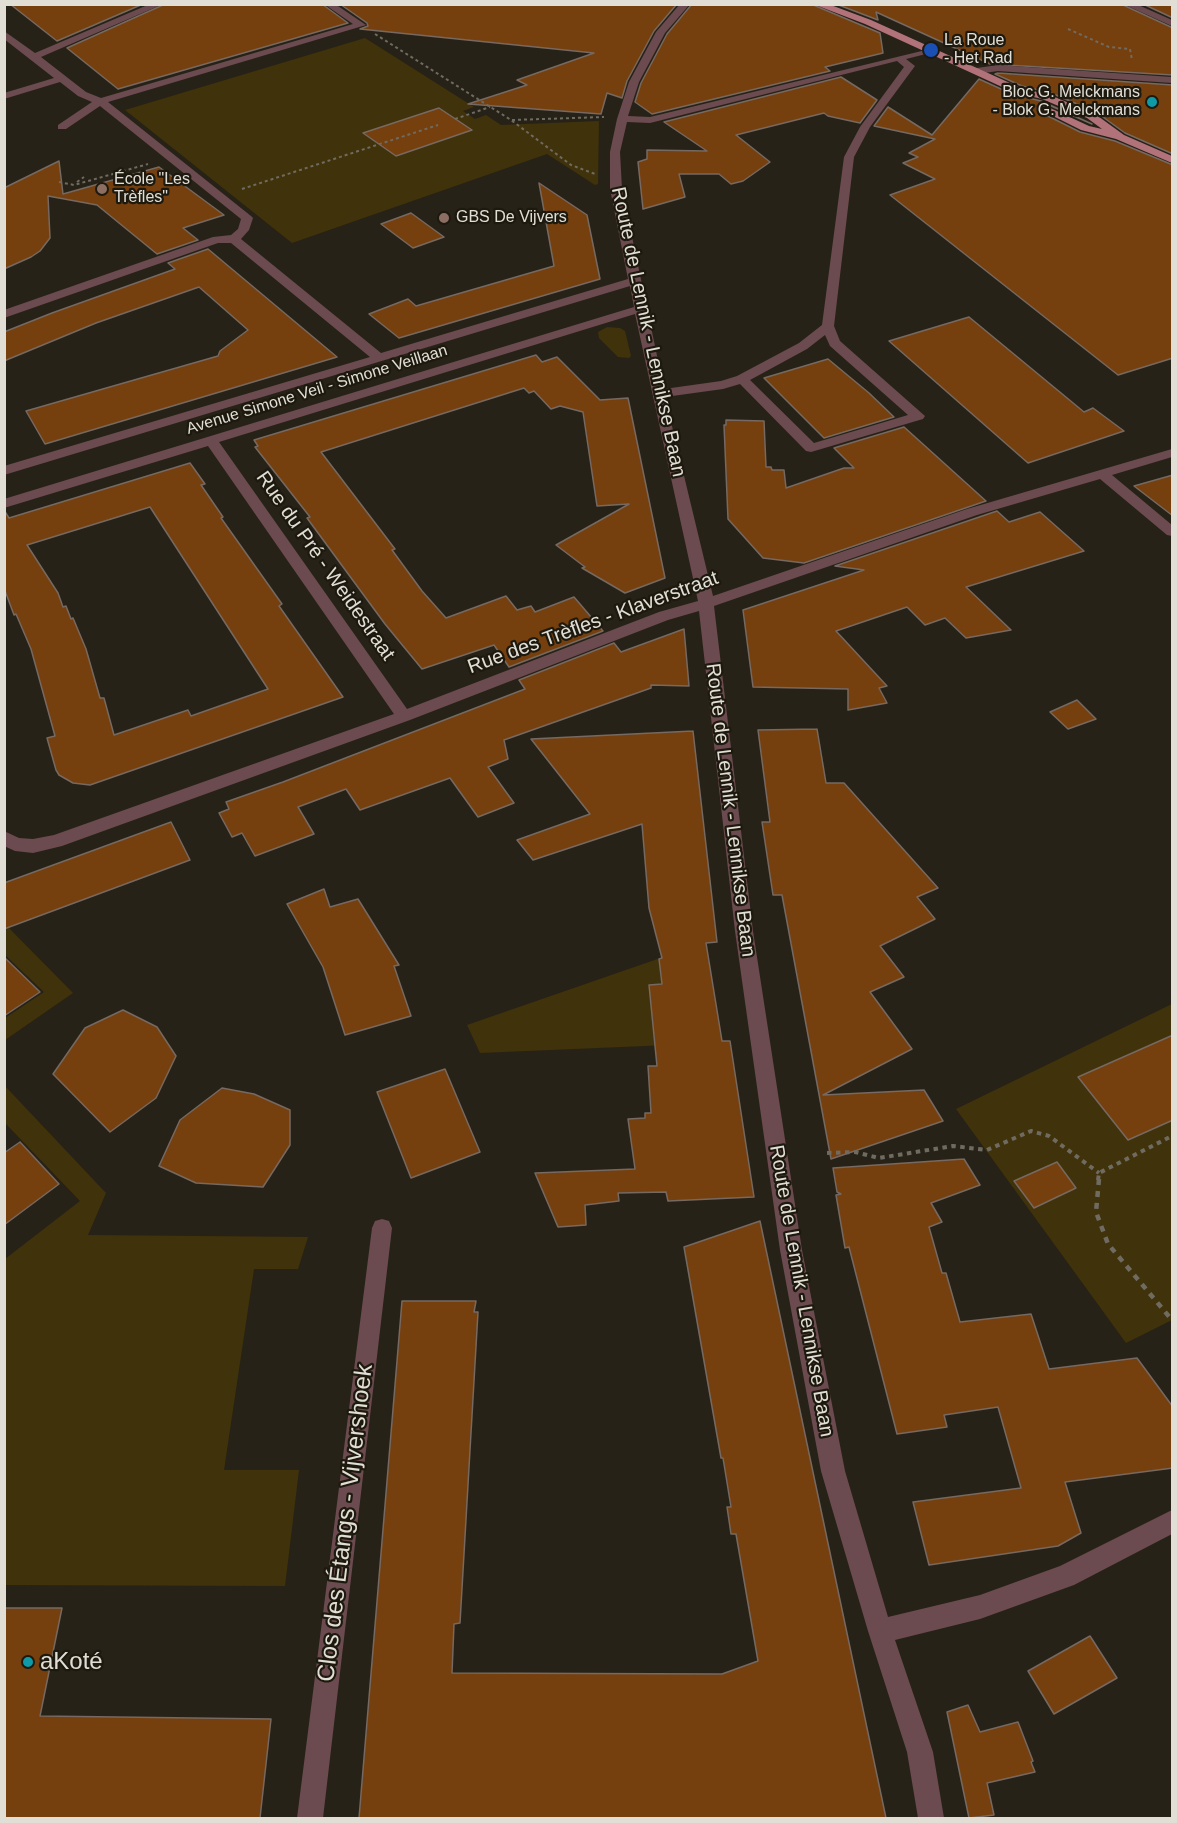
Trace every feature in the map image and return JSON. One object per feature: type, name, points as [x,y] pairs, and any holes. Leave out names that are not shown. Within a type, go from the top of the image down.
[{"type":"main road","points":[[817,4],[867,22],[977,71],[1017,90],[1034,104],[1074,123],[1120,137],[1173,160]]},
{"type":"main road","points":[[843,4],[867,22]]},
{"type":"street","points":[[33,57],[159,4]]},
{"type":"street","points":[[328,4],[361,25]]},
{"type":"street","name":"Route de Lennik - Lennikse Baan","points":[[686,4],[661,32],[642,62],[622,118],[615,152],[616,185],[658,394],[704,587],[744,931],[791,1250],[833,1472],[880,1631],[920,1752],[932,1818]]},
{"type":"street","points":[[1127,4],[1173,24]]},
{"type":"street","points":[[62,127],[100,101],[361,25]]},
{"type":"street","points":[[4,34],[82,94],[100,101],[248,219],[243,230],[234,238],[217,239],[183,250],[4,314]]},
{"type":"street","points":[[622,118],[650,120],[930,50]]},
{"type":"street","points":[[742,379],[811,448],[918,416],[834,344],[828,326],[849,157],[865,127],[910,66],[900,59]]},
{"type":"street","points":[[977,71],[998,68],[1173,80]]},
{"type":"street","points":[[4,96],[64,78]]},
{"type":"street","points":[[234,238],[378,358]]},
{"type":"street","points":[[4,303],[143,253],[183,250]]},
{"type":"street","name":"Avenue Simone Veil - Simone Veillaan","points":[[4,471],[634,281]]},
{"type":"street","name":"Avenue Simone Veil - Simone Veillaan","points":[[4,504],[640,309]]},
{"type":"street","points":[[658,394],[723,385],[742,379],[803,346],[828,326]]},
{"type":"street","name":"Rue du Pré - Weidestraat","points":[[211,440],[404,716]]},
{"type":"street","name":"Rue des Trèfles - Klaverstraat","points":[[4,837],[15,844],[33,846],[56,841],[404,716],[664,616],[972,512],[1173,453]]},
{"type":"street","points":[[1101,473],[1173,532]]},
{"type":"street","name":"Clos des Étangs - Vijvershoek","points":[[310,1818],[382,1228]]},
{"type":"street","points":[[880,1631],[980,1607],[1065,1576],[1173,1522]]},
{"type":"path","points":[[361,25],[511,120],[571,165],[592,172],[616,185]]},
{"type":"path","points":[[1068,29],[1109,47],[1130,49],[1134,77]]},
{"type":"path","points":[[455,119],[491,107]]},
{"type":"path","points":[[511,120],[622,118]]},
{"type":"path","points":[[220,197],[438,125]]},
{"type":"path","points":[[59,182],[74,185],[171,157]]},
{"type":"path","points":[[74,185],[84,177]]},
{"type":"path","points":[[827,1153],[855,1152],[879,1158],[953,1146],[987,1150],[1031,1131],[1049,1136],[1099,1173]]},
{"type":"path","points":[[1099,1173],[1173,1136]]},
{"type":"path","points":[[1099,1173],[1096,1212],[1108,1244],[1170,1313],[1172,1320]]},
{"type":"shaded area","points":[[365,38],[474,107],[463,111],[475,119],[486,115],[501,125],[599,121],[598,184],[595,185],[547,154],[292,243],[125,110]]},
{"type":"shaded area","points":[[607,327],[620,328],[625,331],[631,356],[629,358],[618,357],[599,338],[598,332]]},
{"type":"shaded area","points":[[5,924],[73,993],[5,1040],[5,1018],[44,992],[5,955]]},
{"type":"shaded area","points":[[669,955],[659,959],[662,984],[649,985],[653,1021],[669,1045],[480,1053],[467,1025]]},
{"type":"shaded area","points":[[1172,1004],[1172,1035],[1078,1077],[1128,1139],[1172,1120],[1172,1320],[1126,1343],[956,1109]],"holes":[[[1057,1162],[1076,1188],[1034,1208],[1015,1181]]]},
{"type":"shaded area","points":[[5,1086],[106,1193],[88,1235],[308,1237],[298,1269],[254,1269],[224,1470],[299,1470],[285,1586],[5,1585],[5,1259],[80,1201],[5,1123]]},
{"type":"building","points":[[10,4],[143,4],[57,41]]},
{"type":"building","points":[[165,4],[322,4],[348,23],[118,89],[67,48]]},
{"type":"building","points":[[340,4],[677,4],[654,31],[627,81],[622,98],[607,93],[601,114],[468,104],[527,85],[517,80],[594,53],[360,29],[368,26],[367,23]]},
{"type":"building","points":[[692,4],[811,4],[880,33],[883,53],[825,67],[830,71],[652,114],[635,102],[641,83],[667,34]]},
{"type":"building","points":[[836,4],[1121,4],[1173,28],[1173,75],[990,64],[876,12],[878,20]]},
{"type":"building","points":[[1143,4],[1173,4],[1173,18]]},
{"type":"building","points":[[995,74],[1173,85],[1173,154],[1125,133],[1096,112],[1051,93],[1022,86]]},
{"type":"building","points":[[841,77],[877,100],[860,123],[828,116],[824,113],[736,135],[770,162],[743,181],[731,184],[719,174],[679,174],[685,197],[643,209],[638,162],[647,159],[647,150],[707,151],[664,122]]},
{"type":"building","points":[[979,79],[1012,94],[1041,101],[1092,124],[1049,105],[1037,108],[1038,111],[1080,132],[1115,141],[1173,165],[1173,358],[1118,375],[890,195],[935,179],[903,163],[918,157],[909,153],[935,139],[874,126],[888,107],[932,135]]},
{"type":"building","points":[[439,108],[472,130],[396,156],[363,133]]},
{"type":"building","points":[[59,161],[63,194],[159,167],[224,215],[183,228],[198,240],[157,254],[97,205],[48,196],[50,238],[40,251],[4,269],[4,188]]},
{"type":"building","points":[[539,183],[587,215],[600,279],[399,338],[369,314],[408,299],[416,306],[554,266]]},
{"type":"building","points":[[411,213],[444,237],[413,248],[381,224]]},
{"type":"building","points":[[208,249],[337,357],[45,444],[26,411],[218,356],[220,351],[248,330],[199,287],[96,323],[4,361],[4,332],[175,269],[168,263]]},
{"type":"building","points":[[969,317],[1084,412],[1093,408],[1124,431],[1028,463],[889,341]]},
{"type":"building","points":[[536,355],[542,362],[557,357],[600,400],[628,398],[665,578],[625,593],[582,568],[585,567],[556,545],[629,504],[597,506],[583,412],[560,406],[551,409],[534,391],[529,393],[524,388],[321,452],[395,549],[392,550],[422,591],[446,618],[506,596],[517,610],[531,606],[535,612],[574,597],[603,631],[509,667],[494,645],[422,669],[385,624],[307,518],[310,517],[255,447],[258,446],[254,440]]},
{"type":"building","points":[[828,359],[894,417],[824,438],[764,378]]},
{"type":"building","points":[[726,420],[764,421],[766,467],[771,467],[772,470],[784,470],[786,488],[844,468],[854,468],[834,448],[904,427],[986,501],[804,563],[763,558],[728,519],[724,425],[726,425]]},
{"type":"building","points":[[190,463],[205,484],[201,485],[223,517],[221,518],[282,604],[279,606],[343,697],[90,785],[73,783],[59,775],[56,770],[47,738],[55,736],[31,649],[4,588],[4,510],[9,518]],"holes":[[[150,507],[268,689],[191,716],[188,710],[114,735],[104,698],[100,698],[86,649],[73,618],[71,619],[66,606],[63,607],[58,593],[27,545]]]},
{"type":"building","points":[[1173,475],[1173,516],[1134,486]]},
{"type":"building","points":[[997,511],[1009,522],[1040,512],[1084,551],[966,587],[1011,630],[966,638],[945,618],[925,625],[907,607],[836,631],[887,686],[879,688],[887,703],[848,710],[848,689],[753,687],[743,610],[864,570],[835,566]]},
{"type":"building","points":[[684,629],[689,686],[651,685],[651,688],[504,740],[508,759],[488,767],[514,803],[478,817],[450,778],[360,810],[346,789],[298,807],[314,834],[255,856],[242,833],[232,837],[219,813],[229,809],[226,802],[525,689],[519,680],[614,643],[621,652]]},
{"type":"building","points":[[1077,700],[1096,719],[1068,729],[1050,712]]},
{"type":"building","points":[[817,729],[826,783],[844,783],[938,888],[917,897],[935,919],[880,946],[904,977],[870,992],[912,1049],[823,1095],[924,1090],[943,1121],[831,1159],[782,895],[773,895],[762,822],[770,822],[758,730]]},
{"type":"building","points":[[693,731],[717,942],[706,943],[722,1041],[730,1041],[754,1197],[668,1201],[666,1192],[618,1193],[619,1201],[585,1205],[586,1225],[558,1227],[535,1173],[635,1169],[628,1119],[645,1118],[645,1113],[651,1113],[648,1066],[657,1066],[649,985],[662,984],[659,959],[662,958],[649,908],[642,824],[533,860],[517,840],[590,814],[531,739]]},
{"type":"building","points":[[171,822],[190,860],[4,929],[4,883]]},
{"type":"building","points":[[324,889],[330,907],[358,899],[399,965],[394,966],[411,1016],[345,1035],[323,967],[287,904]]},
{"type":"building","points":[[4,957],[40,992],[4,1016]]},
{"type":"building","points":[[123,1010],[157,1027],[176,1056],[156,1098],[110,1132],[53,1074],[85,1028]]},
{"type":"building","points":[[1173,1035],[1173,1120],[1128,1140],[1078,1077]]},
{"type":"building","points":[[445,1069],[480,1152],[411,1178],[377,1092]]},
{"type":"building","points":[[222,1088],[254,1094],[290,1110],[290,1145],[263,1187],[196,1183],[159,1166],[180,1120]]},
{"type":"building","points":[[20,1142],[59,1184],[4,1225],[4,1153]]},
{"type":"building","points":[[964,1159],[980,1185],[931,1203],[942,1222],[929,1227],[942,1273],[946,1273],[960,1322],[1031,1314],[1049,1369],[1137,1358],[1173,1407],[1173,1468],[1065,1482],[1081,1533],[1058,1546],[929,1565],[913,1502],[1021,1488],[998,1407],[944,1415],[947,1427],[897,1434],[849,1247],[845,1248],[836,1195],[841,1194],[837,1192],[833,1168]]},
{"type":"building","points":[[1057,1162],[1076,1188],[1034,1208],[1014,1181]]},
{"type":"building","points":[[760,1221],[886,1818],[359,1818],[402,1301],[476,1301],[474,1312],[478,1312],[460,1623],[454,1624],[452,1673],[722,1674],[758,1661],[736,1534],[731,1534],[727,1507],[731,1507],[723,1458],[721,1458],[684,1247]]},
{"type":"building","name":"aKoté","points":[[4,1608],[62,1608],[40,1716],[271,1719],[260,1818],[4,1818]]},
{"type":"building","points":[[1090,1636],[1117,1678],[1054,1714],[1028,1671]]},
{"type":"building","points":[[968,1705],[980,1732],[1018,1722],[1033,1761],[1031,1762],[1035,1772],[987,1783],[994,1815],[969,1818],[947,1712]]},
{"type":"place","name":"La Roue - Het Rad","points":[[931,50]]},
{"type":"place","name":"Bloc G. Melckmans - Blok G. Melckmans","points":[[1152,102]]},
{"type":"place","name":"École \"Les Trèfles\"","points":[[102,189]]},
{"type":"place","name":"GBS De Vijvers","points":[[444,218]]},
{"type":"place","name":"aKoté","points":[[28,1662]]}]
